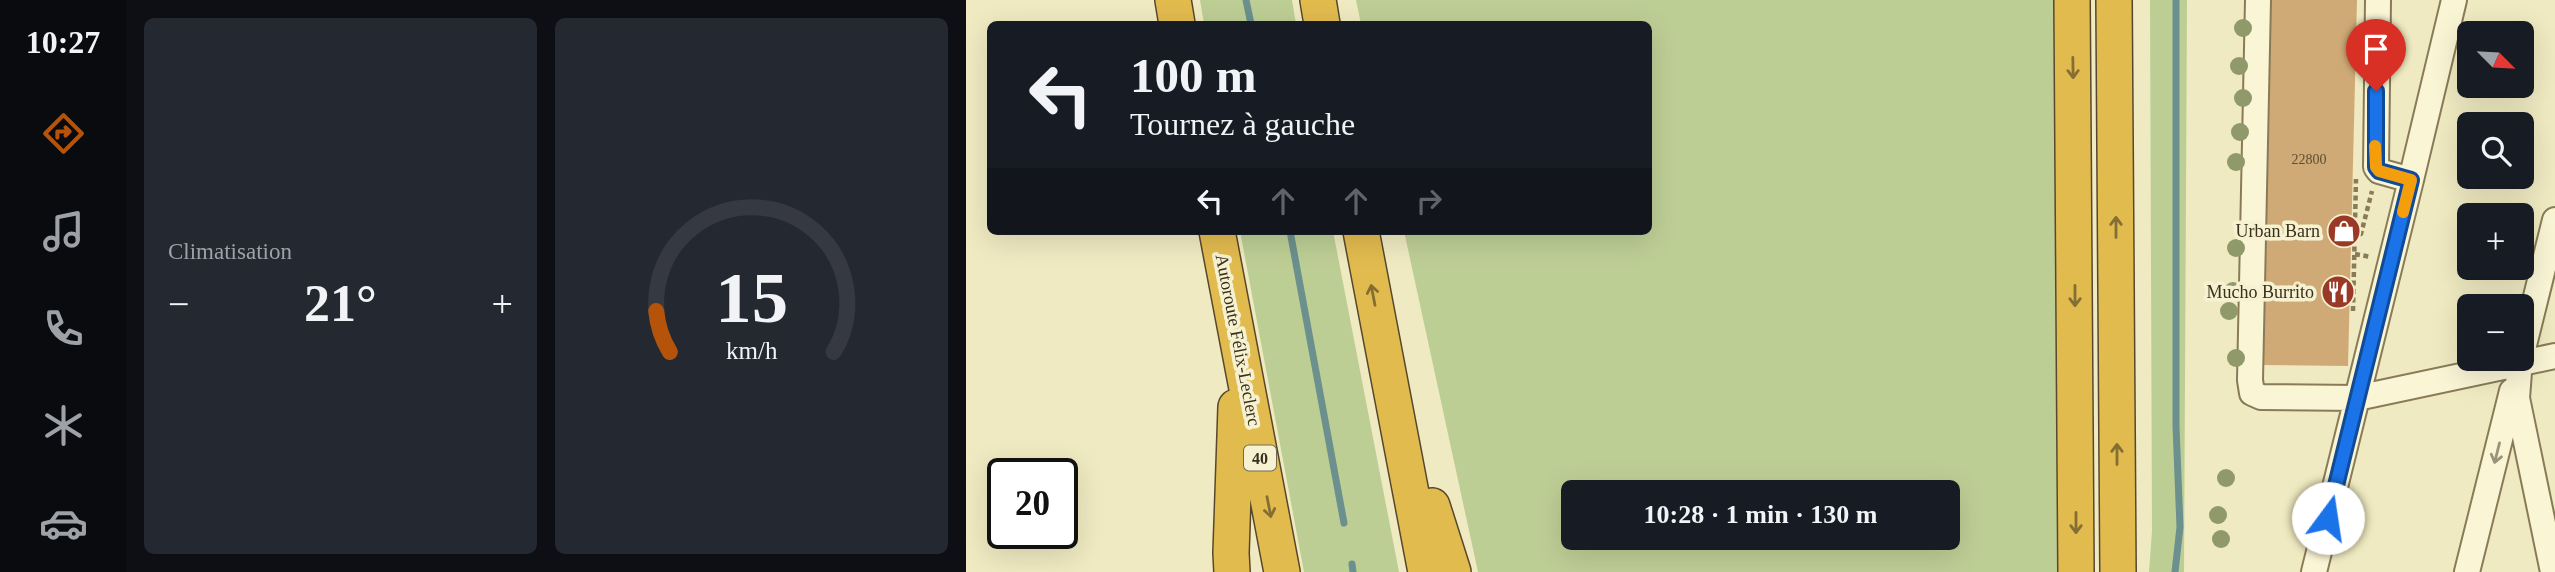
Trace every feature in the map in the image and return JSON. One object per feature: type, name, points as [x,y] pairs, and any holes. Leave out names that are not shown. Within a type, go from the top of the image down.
[{"type":"highway","points":[[1172,0],[1176,21]]},
{"type":"highway","points":[[1318,0],[1322,21]]},
{"type":"highway","points":[[2072,0],[2076,572]]},
{"type":"highway","points":[[2114,0],[2118,572]]},
{"type":"highway","name":"Autoroute Félix-Leclerc","points":[[1218,235],[1282,572]]},
{"type":"highway","points":[[1362,235],[1426,572]]},
{"type":"highway","points":[[1232,572],[1238,344]]},
{"type":"highway","points":[[1386,360],[1453,572]]},
{"type":"lane","points":[[2258,0],[2250,388],[2255,396],[2261,397],[2357,398],[2468,371]]},
{"type":"lane","points":[[2378,0],[2376,167],[2379,171],[2411,180]]},
{"type":"lane","points":[[2314,572],[2454,0]]},
{"type":"lane","points":[[2534,305],[2555,220]]},
{"type":"lane","points":[[2534,357],[2555,356]]},
{"type":"lane","points":[[2467,572],[2518,371]]},
{"type":"lane","points":[[2520,371],[2519,407],[2553,572]]},
{"type":"path","points":[[2353,316],[2351,305],[2356,172]]},
{"type":"path","points":[[2353,232],[2361,234],[2373,187],[2354,184]]},
{"type":"green space","points":[[1200,0],[1292,0],[1296,21],[1204,21]]},
{"type":"green space","points":[[1356,0],[2056,0],[2059,572],[1478,572],[1405,235],[1652,235],[1652,21],[1360,21]]},
{"type":"green space","points":[[2150,0],[2187,0],[2184,572],[2149,572],[2152,531]]},
{"type":"green space","points":[[1241,235],[1334,235],[1399,572],[1304,572]]},
{"type":"building","points":[[2269,0],[2357,0],[2348,366],[2261,365]]},
{"type":"waterway","points":[[1246,0],[1250,21]]},
{"type":"waterway","points":[[2175,572],[2180,527],[2176,426],[2176,0]]},
{"type":"waterway","points":[[1291,235],[1344,523]]},
{"type":"waterway","points":[[1352,564],[1353,572]]},
{"type":"slow traffic","points":[[2375,146],[2375,161],[2379,171],[2411,180],[2403,212]]},
{"type":"place","name":"Urban Barn","points":[[2344,231]]},
{"type":"place","name":"Mucho Burrito","points":[[2338,292]]},
{"type":"route","points":[[2328,518],[2411,180],[2379,171],[2376,167],[2376,91]]}]
